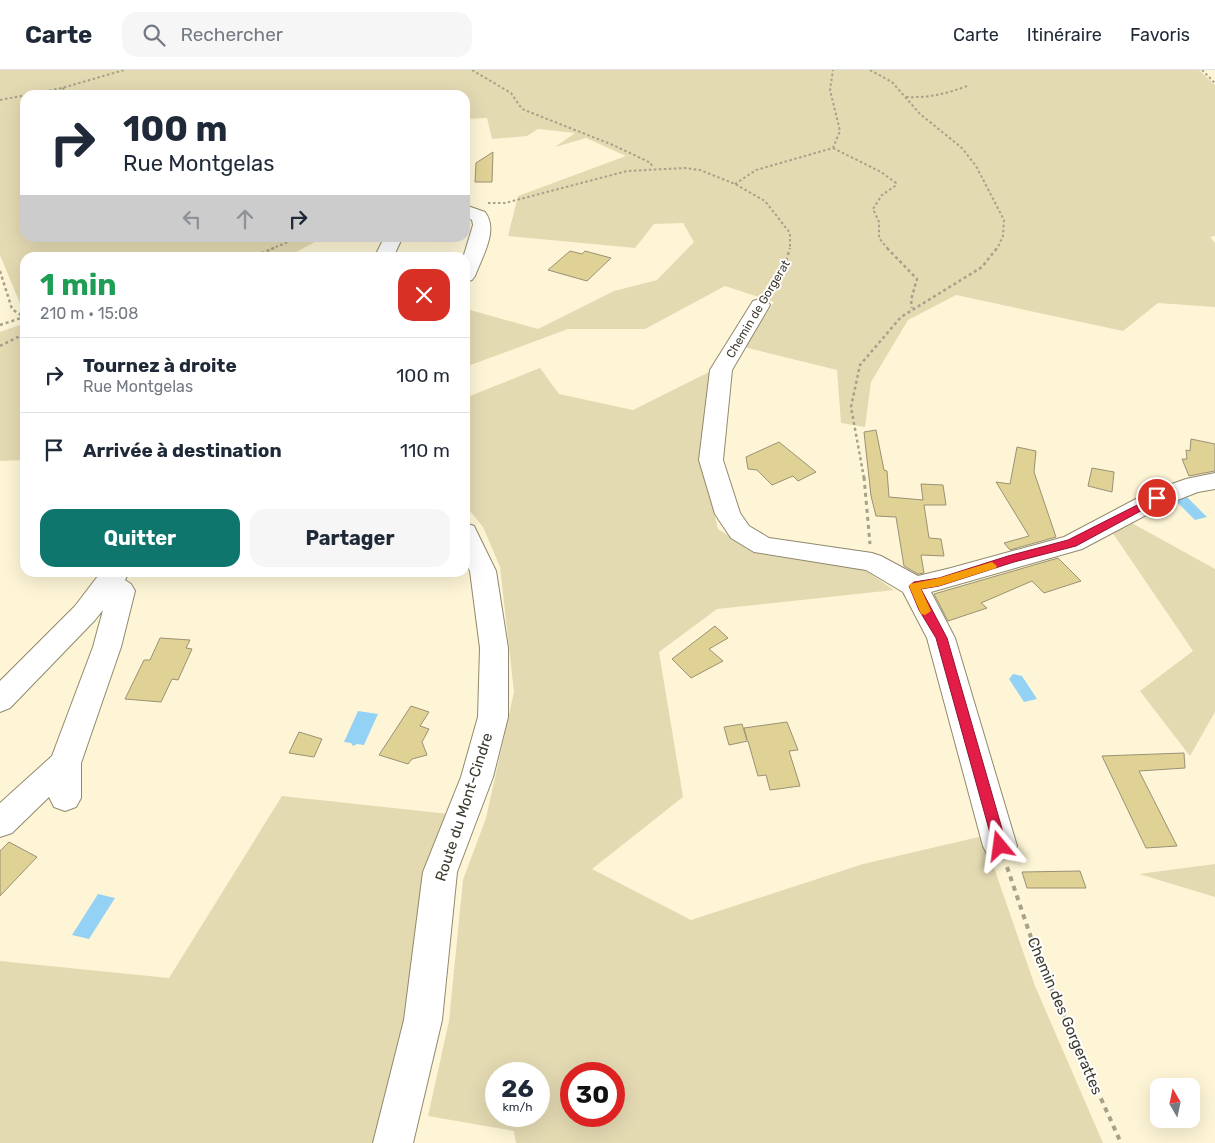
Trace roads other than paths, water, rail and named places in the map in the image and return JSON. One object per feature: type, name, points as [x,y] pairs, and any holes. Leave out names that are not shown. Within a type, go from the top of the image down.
[{"type":"street","points":[[470,212],[481,220],[483,228],[470,263]]},
{"type":"street","name":"Chemin de Gorgerat","points":[[760,305],[721,370],[711,460],[728,514],[740,532],[763,546],[872,562],[914,586]]},
{"type":"street","points":[[1000,846],[942,638],[925,610],[914,586],[939,582],[1012,559],[1072,543],[1146,503],[1196,483],[1215,481]]},
{"type":"street","name":"Route du Mont-Cindre","points":[[393,1143],[423,1020],[440,872],[477,776],[493,717],[494,648],[483,570],[470,543]]},
{"type":"street","points":[[0,700],[85,612],[112,577],[121,590],[107,648],[65,763],[65,798]]},
{"type":"street","points":[[0,823],[65,763]]},
{"type":"water","points":[[1187,497],[1207,517],[1195,520],[1175,500]]},
{"type":"water","points":[[1013,674],[1022,676],[1037,699],[1024,702],[1009,679]]},
{"type":"water","points":[[358,711],[378,714],[364,745],[357,744],[353,746],[351,743],[344,742]]},
{"type":"water","points":[[98,894],[115,898],[89,939],[72,935]]}]
